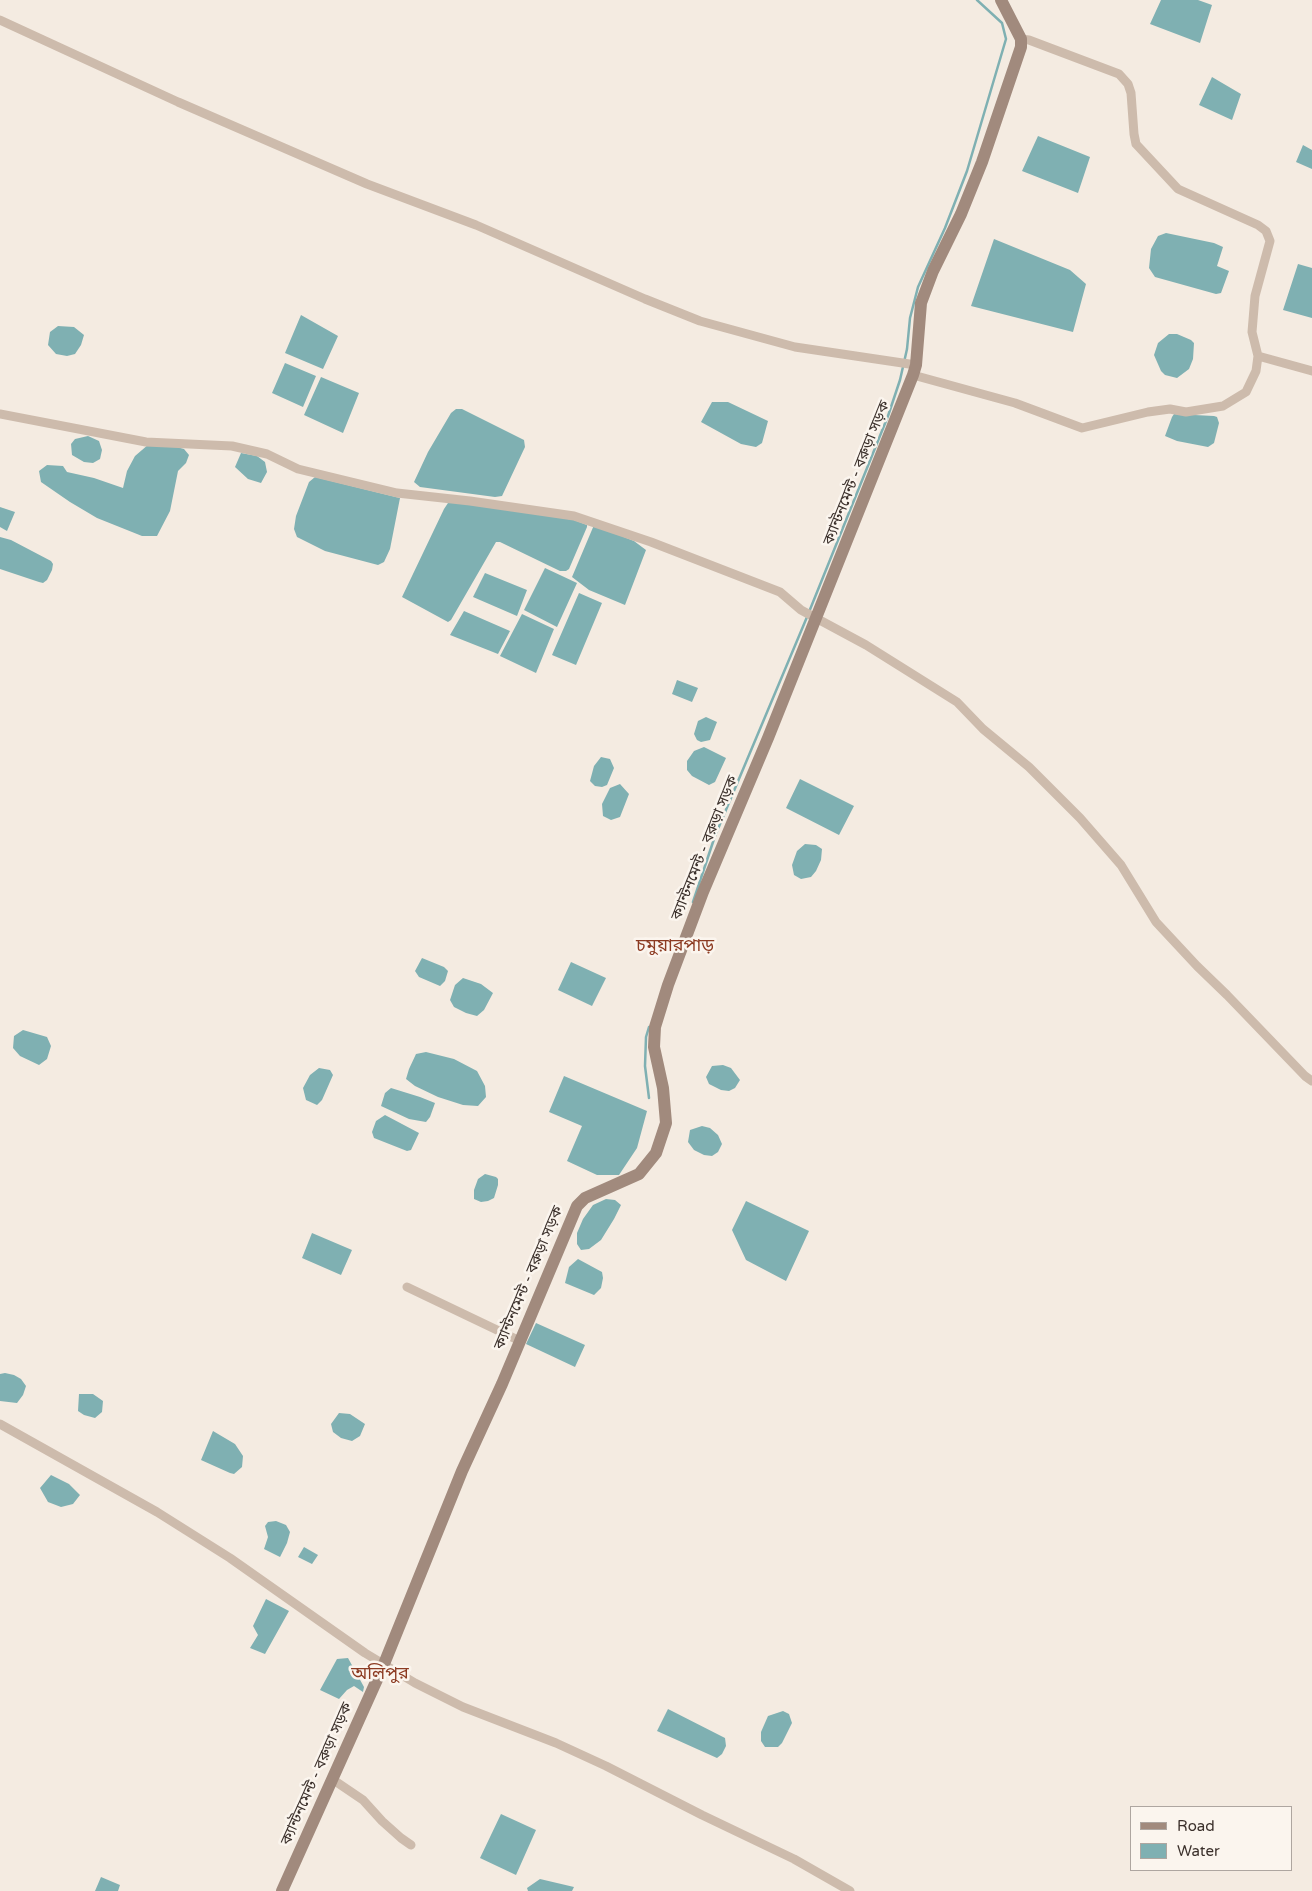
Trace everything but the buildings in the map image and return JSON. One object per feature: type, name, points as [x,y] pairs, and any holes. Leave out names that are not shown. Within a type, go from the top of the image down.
[{"type":"main road","points":[[1001,0],[1021,39]]},
{"type":"main road","name":"ক্যান্টনমেন্ট - বরুড়া সড়ক","points":[[282,1891],[384,1664],[462,1471],[577,1206],[585,1198],[638,1174],[656,1154],[666,1123],[663,1088],[654,1047],[655,1027],[668,985],[703,892],[744,797],[915,370],[921,303],[933,271],[961,214],[982,162],[1021,47],[1021,39]]},
{"type":"street","points":[[0,20],[178,102],[339,172],[476,225],[700,321],[795,347],[898,362],[915,370],[1015,403],[1082,428],[1148,412],[1170,409],[1186,412],[1223,406],[1246,392],[1256,370],[1258,356],[1252,332],[1255,296],[1270,242],[1266,231],[1258,225],[1178,189],[1136,144],[1131,93],[1128,84],[1119,74],[1029,40],[1021,39]]},
{"type":"street","points":[[1258,356],[1312,372]]},
{"type":"street","points":[[0,414],[146,442],[232,446],[267,454],[298,469],[397,493],[574,516],[651,542],[780,592],[801,610],[866,645],[957,702],[983,729],[1029,767],[1080,818],[1121,865],[1156,922],[1196,966],[1227,994],[1305,1076],[1312,1081]]},
{"type":"street","points":[[406,1287],[520,1341]]},
{"type":"street","points":[[0,1424],[150,1508],[230,1558],[365,1653],[415,1683],[464,1708],[556,1743],[606,1766],[702,1815],[794,1858],[850,1891]]},
{"type":"street","points":[[332,1779],[363,1800],[388,1826],[411,1845]]},
{"type":"water","points":[[1161,0],[1198,0],[1212,5],[1200,43],[1150,24]]},
{"type":"water","points":[[1212,77],[1241,94],[1232,120],[1199,105]]},
{"type":"water","points":[[1038,136],[1090,157],[1078,193],[1022,171]]},
{"type":"water","points":[[1303,145],[1312,150],[1312,169],[1296,162]]},
{"type":"water","points":[[1166,233],[1214,243],[1223,247],[1217,266],[1229,271],[1221,293],[1216,294],[1155,277],[1149,268],[1151,249],[1158,236]]},
{"type":"water","points":[[994,239],[1070,270],[1086,284],[1073,332],[971,306]]},
{"type":"water","points":[[1298,264],[1312,268],[1312,318],[1283,310]]},
{"type":"water","points":[[301,315],[338,336],[323,369],[285,353]]},
{"type":"water","points":[[58,326],[74,327],[84,335],[81,345],[75,354],[67,356],[56,354],[48,345],[50,332]]},
{"type":"water","points":[[1169,334],[1177,334],[1194,343],[1193,359],[1189,369],[1177,378],[1165,375],[1161,371],[1154,355],[1158,343]]},
{"type":"water","points":[[285,363],[316,376],[303,407],[272,393]]},
{"type":"water","points":[[321,377],[359,393],[343,433],[304,415]]},
{"type":"water","points":[[712,402],[728,402],[768,421],[762,443],[756,447],[741,444],[701,422]]},
{"type":"water","points":[[456,409],[462,409],[524,440],[525,447],[502,496],[495,497],[420,487],[414,482],[428,452],[451,413]]},
{"type":"water","points":[[1174,414],[1217,417],[1219,423],[1214,443],[1208,447],[1177,441],[1165,436]]},
{"type":"water","points":[[88,436],[99,441],[102,450],[100,459],[93,463],[84,462],[72,455],[71,444],[75,439]]},
{"type":"water","points":[[149,444],[166,444],[184,449],[189,455],[186,463],[178,471],[170,511],[157,536],[142,536],[97,518],[41,482],[39,471],[47,465],[63,466],[67,472],[94,478],[123,488],[127,471],[135,456]]},
{"type":"water","points":[[241,453],[257,456],[265,462],[267,472],[261,483],[248,479],[235,467]]},
{"type":"water","points":[[315,477],[400,498],[390,549],[384,562],[378,565],[325,551],[297,537],[294,529],[296,516],[309,482]]},
{"type":"water","points":[[452,500],[574,520],[587,525],[587,527],[569,569],[566,571],[560,571],[500,542],[496,542],[451,620],[448,622],[402,597],[444,509]]},
{"type":"water","points":[[0,507],[15,512],[7,531],[0,527]]},
{"type":"water","points":[[594,525],[634,541],[646,550],[625,605],[589,590],[572,577]]},
{"type":"water","points":[[0,537],[11,540],[51,561],[53,564],[52,570],[47,580],[43,583],[0,569]]},
{"type":"water","points":[[545,568],[577,583],[557,627],[524,610]]},
{"type":"water","points":[[485,573],[527,590],[517,616],[473,597]]},
{"type":"water","points":[[579,593],[602,603],[576,665],[552,655]]},
{"type":"water","points":[[464,611],[510,631],[498,654],[450,635]]},
{"type":"water","points":[[522,614],[554,629],[536,673],[500,656]]},
{"type":"water","points":[[677,680],[698,688],[692,702],[672,694]]},
{"type":"water","points":[[706,717],[717,722],[710,740],[701,742],[697,740],[694,734],[698,721]]},
{"type":"water","points":[[704,747],[726,758],[715,782],[709,785],[692,776],[687,770],[687,761],[694,751]]},
{"type":"water","points":[[601,757],[610,759],[614,768],[607,785],[602,787],[595,786],[590,781],[594,766]]},
{"type":"water","points":[[800,779],[854,806],[839,835],[786,808]]},
{"type":"water","points":[[620,784],[629,794],[620,817],[611,820],[603,816],[602,804],[610,788]]},
{"type":"water","points":[[805,844],[816,845],[822,849],[821,860],[811,877],[801,879],[794,875],[792,865],[797,851]]},
{"type":"water","points":[[422,958],[444,967],[448,971],[445,981],[440,986],[419,977],[415,971]]},
{"type":"water","points":[[571,962],[606,978],[592,1006],[558,990]]},
{"type":"water","points":[[463,978],[481,984],[493,993],[484,1010],[477,1016],[454,1007],[450,1000],[455,985]]},
{"type":"water","points":[[23,1030],[47,1037],[51,1046],[47,1059],[39,1065],[20,1056],[13,1048],[14,1036]]},
{"type":"water","points":[[426,1052],[454,1059],[477,1071],[485,1086],[486,1097],[478,1106],[463,1105],[438,1097],[415,1086],[406,1079],[409,1069],[416,1054]]},
{"type":"water","points":[[723,1065],[731,1068],[740,1080],[735,1088],[729,1091],[721,1090],[709,1084],[706,1077],[712,1066]]},
{"type":"water","points":[[319,1068],[330,1070],[333,1075],[322,1100],[317,1105],[306,1100],[303,1088],[310,1075]]},
{"type":"water","points":[[564,1076],[647,1111],[637,1148],[619,1175],[597,1175],[567,1161],[582,1126],[549,1112]]},
{"type":"water","points":[[391,1088],[435,1103],[426,1122],[409,1119],[381,1106],[385,1093]]},
{"type":"water","points":[[385,1115],[419,1133],[411,1150],[407,1151],[374,1138],[372,1132],[376,1121]]},
{"type":"water","points":[[702,1126],[710,1128],[718,1135],[722,1144],[718,1152],[712,1156],[704,1155],[694,1150],[688,1142],[690,1130]]},
{"type":"water","points":[[485,1174],[496,1177],[498,1185],[494,1198],[481,1202],[474,1199],[474,1190],[478,1179]]},
{"type":"water","points":[[606,1199],[615,1200],[621,1205],[601,1240],[589,1249],[581,1250],[577,1244],[577,1233],[583,1219],[593,1205]]},
{"type":"water","points":[[746,1201],[809,1231],[786,1281],[746,1260],[732,1230]]},
{"type":"water","points":[[312,1233],[352,1250],[341,1275],[302,1258]]},
{"type":"water","points":[[578,1259],[602,1272],[601,1288],[594,1295],[565,1283],[569,1267]]},
{"type":"water","points":[[536,1323],[585,1345],[575,1367],[526,1344]]},
{"type":"water","points":[[5,1373],[21,1379],[26,1386],[23,1395],[17,1403],[0,1401],[0,1374]]},
{"type":"water","points":[[79,1394],[93,1394],[103,1401],[102,1412],[95,1418],[78,1411]]},
{"type":"water","points":[[339,1413],[350,1414],[365,1424],[360,1436],[352,1441],[341,1438],[333,1432],[331,1424]]},
{"type":"water","points":[[213,1431],[235,1444],[243,1456],[242,1467],[234,1474],[201,1460]]},
{"type":"water","points":[[51,1475],[69,1484],[80,1495],[73,1504],[61,1507],[48,1502],[40,1488]]},
{"type":"water","points":[[276,1521],[286,1525],[290,1532],[280,1557],[264,1549],[268,1537],[265,1526],[268,1522]]},
{"type":"water","points":[[304,1547],[318,1555],[312,1564],[298,1557]]},
{"type":"water","points":[[266,1599],[289,1611],[265,1654],[250,1648],[258,1635],[253,1626]]},
{"type":"water","points":[[348,1658],[364,1687],[363,1692],[354,1686],[347,1690],[339,1699],[320,1690],[337,1659]]},
{"type":"water","points":[[668,1709],[725,1738],[726,1746],[722,1754],[717,1758],[657,1731]]},
{"type":"water","points":[[783,1711],[789,1714],[792,1723],[782,1743],[778,1747],[765,1747],[761,1741],[761,1732],[768,1716]]},
{"type":"water","points":[[501,1814],[536,1830],[516,1875],[480,1858]]},
{"type":"water","points":[[101,1877],[120,1885],[118,1891],[95,1891]]},
{"type":"water","points":[[540,1879],[574,1887],[572,1891],[528,1891],[527,1888]]},
{"type":"waterway","points":[[809,612],[888,416],[900,380],[907,349],[910,318],[918,287],[945,228],[967,171],[1006,39],[1002,23],[977,0]]},
{"type":"waterway","points":[[693,902],[715,836],[807,617]]},
{"type":"waterway","points":[[649,1027],[646,1037],[645,1066],[649,1098]]},
{"type":"district","name":"চমুয়ারপাড়","points":[[675,946]]},
{"type":"district","name":"অলিপুর","points":[[380,1674]]}]
